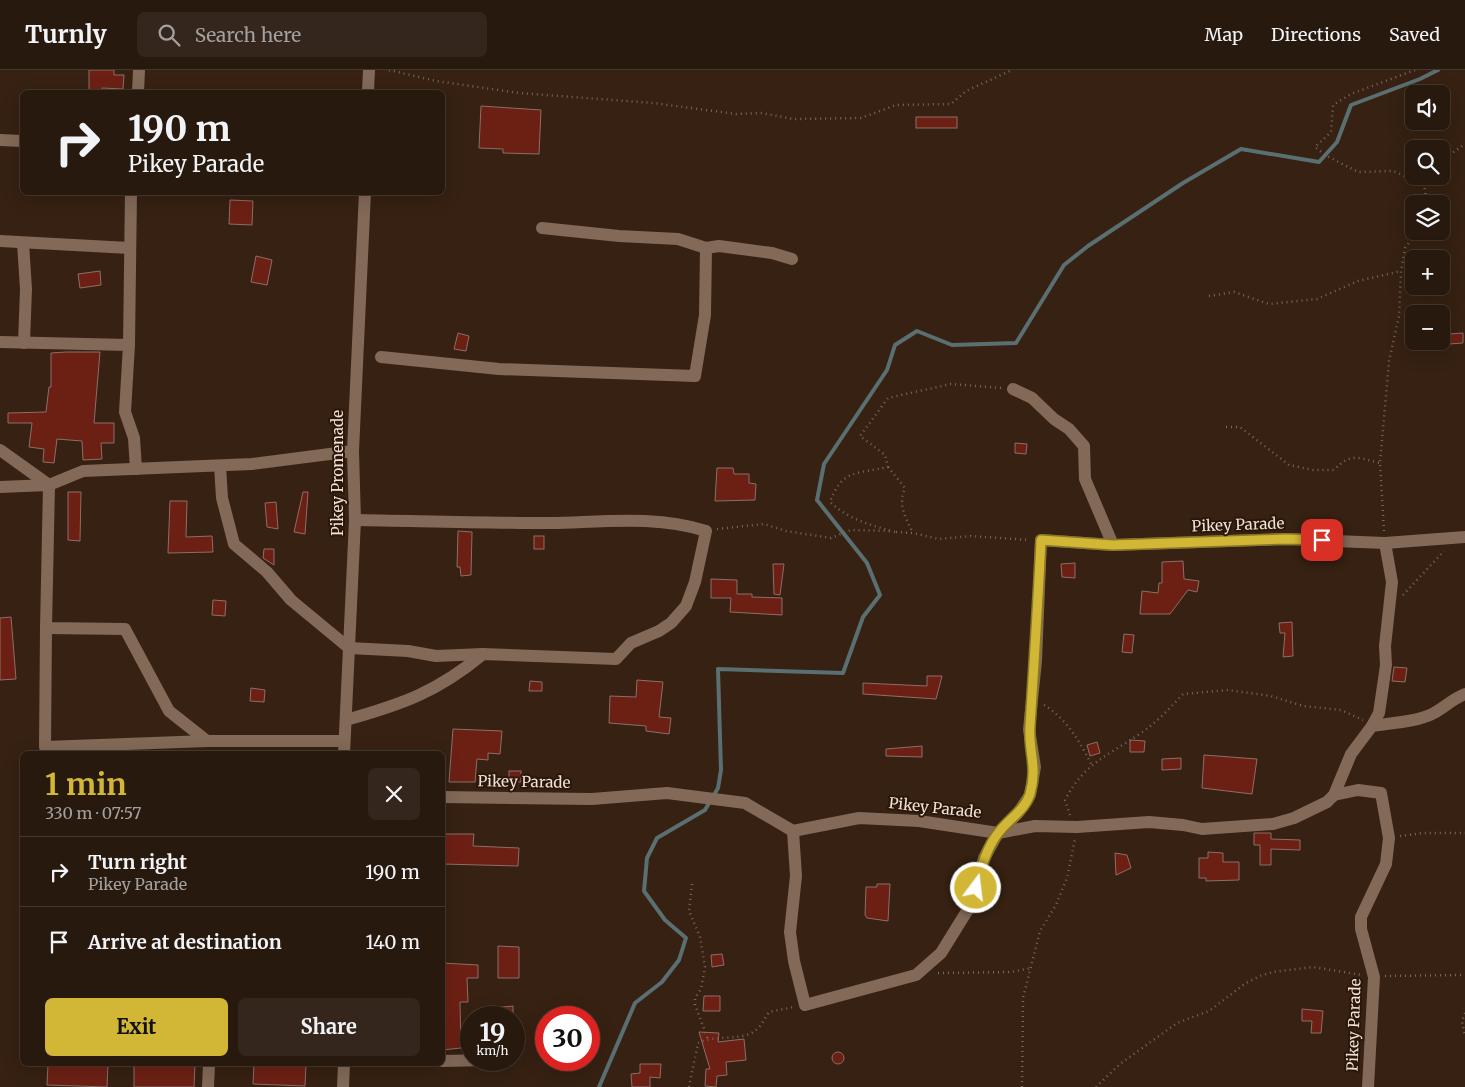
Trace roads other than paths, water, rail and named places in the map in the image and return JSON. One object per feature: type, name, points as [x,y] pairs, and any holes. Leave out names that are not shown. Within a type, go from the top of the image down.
[{"type":"street","points":[[138,90],[139,70]]},
{"type":"street","points":[[368,90],[369,70]]},
{"type":"street","points":[[0,140],[20,141]]},
{"type":"street","points":[[131,195],[129,345],[125,412],[134,438],[136,469]]},
{"type":"street","name":"Pikey Promenade","points":[[344,747],[355,520],[353,451],[364,195]]},
{"type":"street","points":[[542,228],[619,236],[678,239],[706,248],[719,246],[772,253],[792,259]]},
{"type":"street","points":[[0,242],[129,248]]},
{"type":"street","points":[[23,243],[26,289],[24,344]]},
{"type":"street","points":[[381,357],[499,369],[695,376],[705,315],[706,248]]},
{"type":"street","points":[[0,342],[129,345]]},
{"type":"street","points":[[1013,390],[1032,398],[1054,419],[1069,429],[1084,446],[1086,480],[1113,545]]},
{"type":"street","points":[[0,450],[49,485]]},
{"type":"street","points":[[0,487],[49,485],[83,471],[220,466],[353,451]]},
{"type":"street","points":[[220,466],[222,498],[234,544],[267,572],[291,600],[349,648],[408,651],[436,656],[483,654],[616,659],[631,644],[659,631],[671,622],[686,606],[695,582],[706,531],[693,526],[650,521],[528,523],[355,520]]},
{"type":"street","points":[[49,485],[45,747],[207,741],[344,747]]},
{"type":"street","name":"Pikey Parade","points":[[998,833],[1018,813],[1030,795],[1035,767],[1029,729],[1033,698],[1041,540],[1113,545],[1286,539],[1385,543],[1462,538]]},
{"type":"street","points":[[1334,795],[1351,754],[1372,726],[1379,713],[1384,687],[1385,646],[1392,582],[1385,543]]},
{"type":"street","points":[[46,628],[125,629],[169,711],[207,741]]},
{"type":"street","points":[[346,720],[400,704],[428,692],[450,680],[483,654]]},
{"type":"street","points":[[1372,726],[1431,715],[1447,707],[1454,698],[1465,694]]},
{"type":"street","name":"Pikey Parade","points":[[445,797],[592,799],[667,793],[745,803],[793,831],[859,818],[928,822],[998,833],[1035,826],[1077,827],[1149,822],[1183,824],[1202,829],[1273,824],[1313,810],[1327,802],[1334,795],[1358,790],[1381,793],[1389,838],[1386,864],[1361,917],[1361,929],[1374,977],[1368,1087]]},
{"type":"street","points":[[793,831],[796,876],[790,932],[794,961],[804,1005],[916,974],[941,953],[972,903],[984,858],[998,833]]},
{"type":"street","points":[[445,1061],[460,1061]]},
{"type":"street","points":[[208,1087],[209,1066]]},
{"type":"street","points":[[343,1087],[344,1066]]},
{"type":"waterway","points":[[599,1087],[635,1003],[662,982],[679,960],[686,938],[665,920],[644,891],[647,858],[657,838],[705,810],[718,788],[721,770],[718,669],[843,673],[863,617],[880,595],[867,563],[817,500],[824,464],[887,370],[895,345],[917,331],[952,345],[1016,343],[1064,265],[1088,246],[1183,183],[1241,149],[1319,162],[1337,142],[1351,105],[1420,79],[1438,70]]}]
